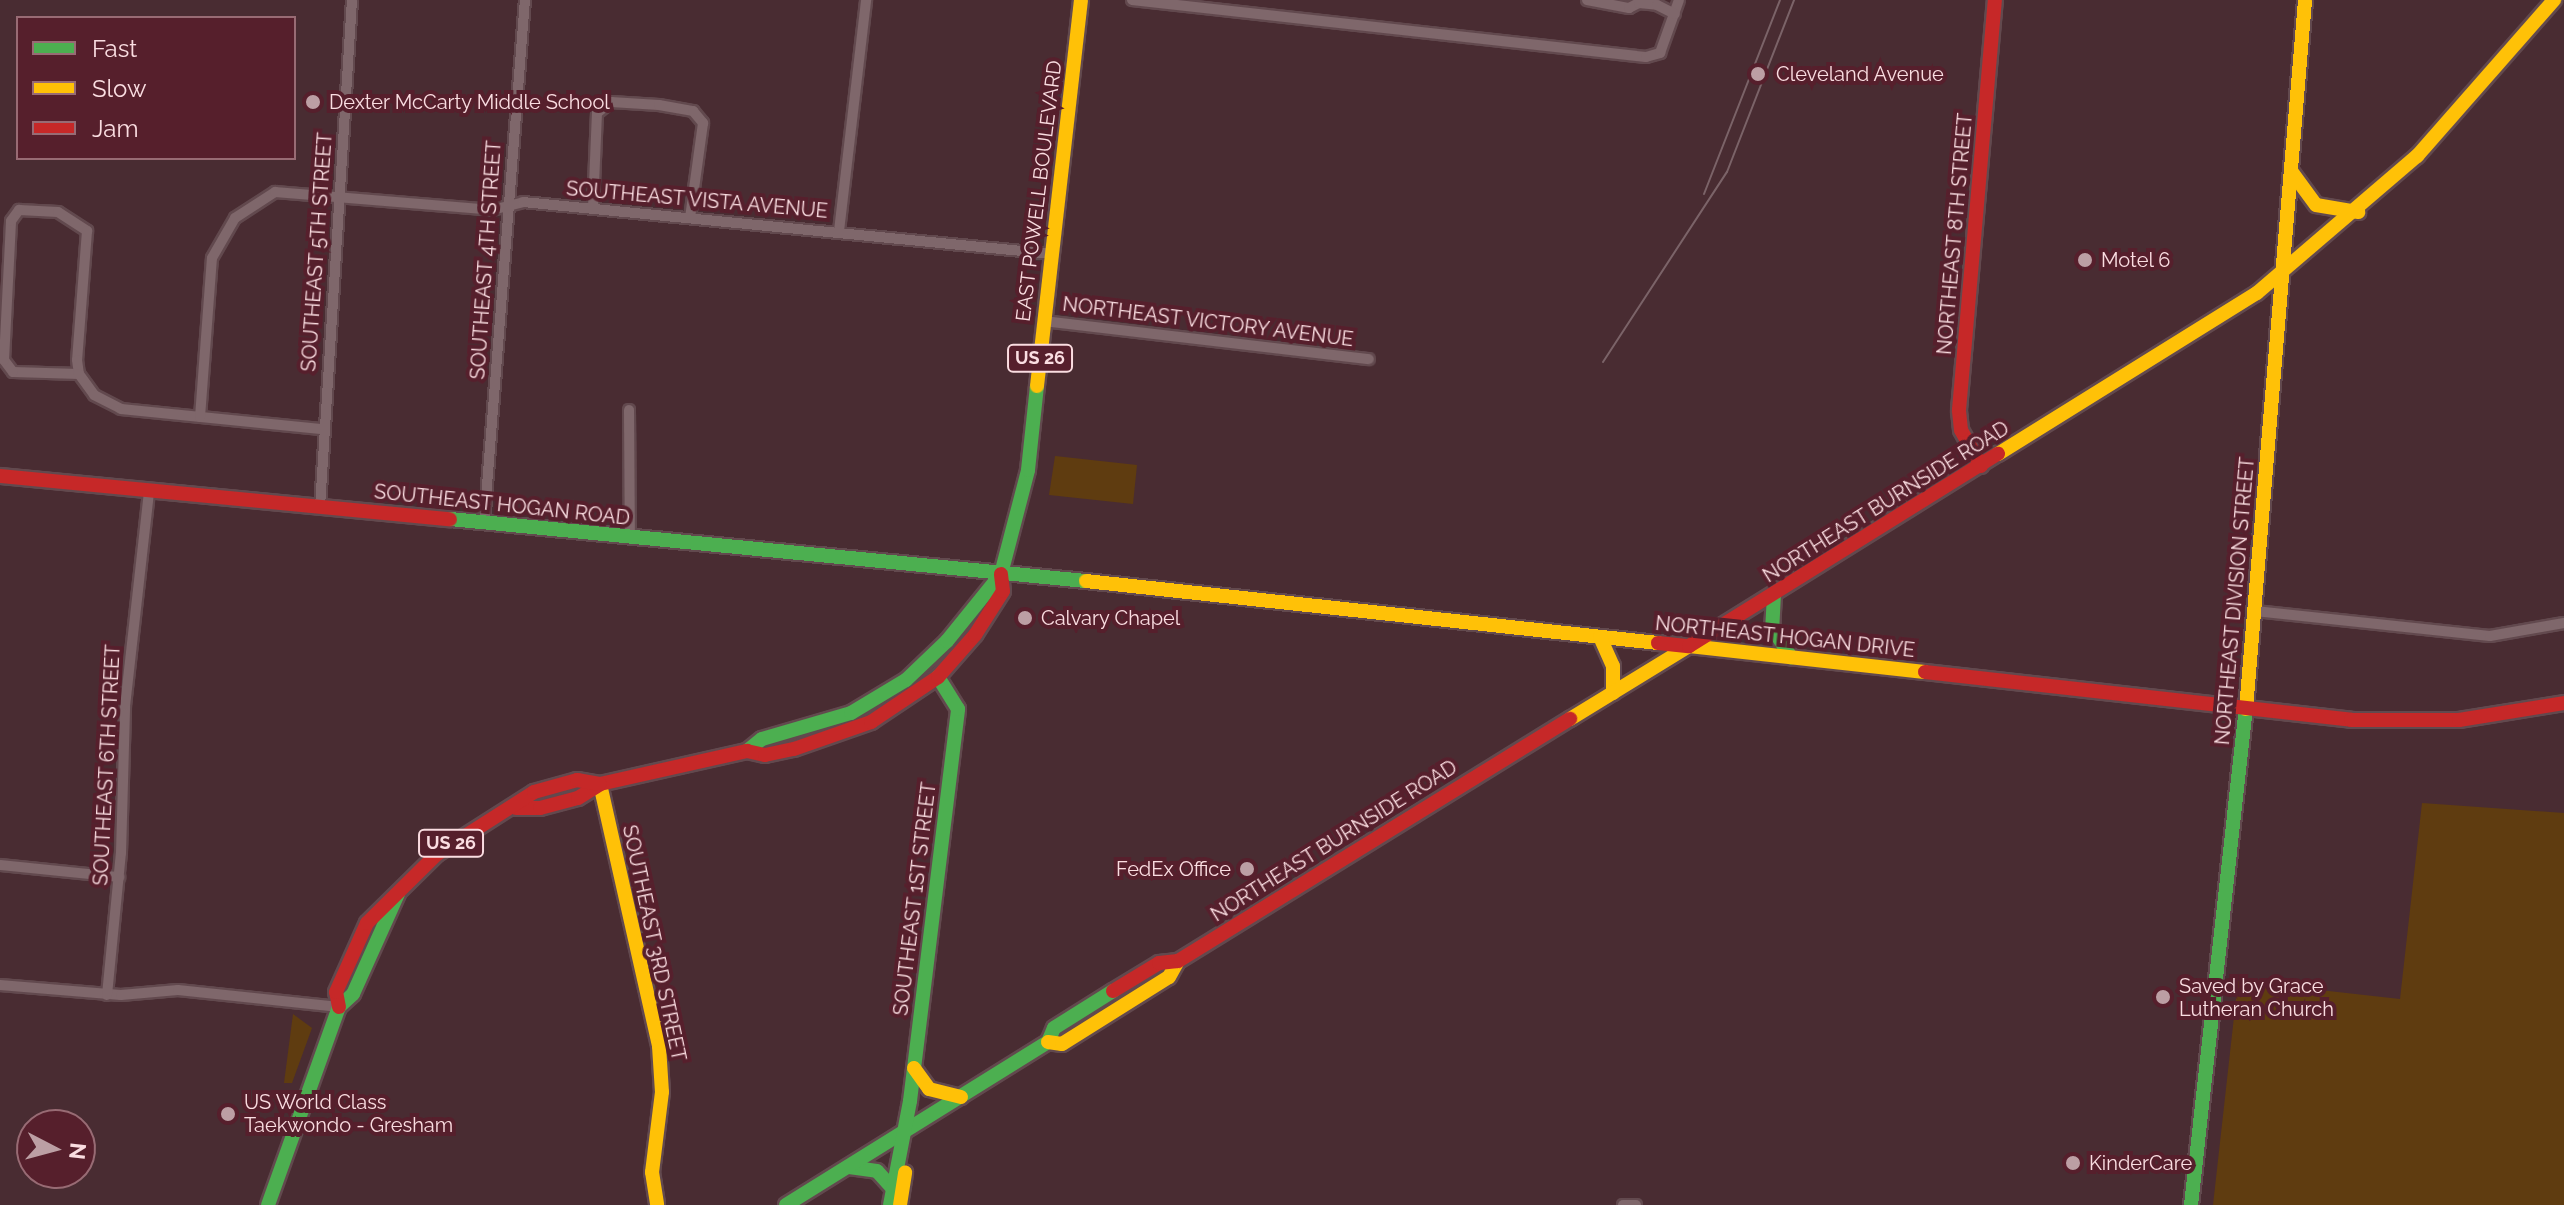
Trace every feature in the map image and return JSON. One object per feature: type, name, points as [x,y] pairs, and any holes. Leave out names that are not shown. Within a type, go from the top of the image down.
[{"type":"main road","name":"EAST POWELL BOULEVARD","points":[[747,751],[762,739],[837,719],[879,698],[930,660],[1001,574],[1023,500],[1081,0]]},
{"type":"main road","name":"NORTHEAST 8TH STREET","points":[[1981,466],[1961,430],[1959,410],[1995,0]]},
{"type":"main road","name":"NORTHEAST DIVISION STREET","points":[[2191,1205],[2246,709],[2305,0]]},
{"type":"main road","name":"NORTHEAST BURNSIDE ROAD","points":[[786,1205],[1048,1042],[1054,1028],[1159,963],[1178,961],[2208,327],[2282,274],[2358,212],[2449,125],[2554,0]]},
{"type":"main road","points":[[2291,171],[2302,193],[2316,205],[2358,212]]},
{"type":"main road","name":"SOUTHEAST HOGAN ROAD","points":[[0,476],[1001,574]]},
{"type":"main road","name":"EAST POWELL BOULEVARD","points":[[268,1205],[339,1007],[353,994],[398,894],[451,843],[516,808],[578,798],[600,784],[747,751],[765,755],[813,744],[887,714],[938,677],[987,619],[1003,591],[1001,574]]},
{"type":"main road","name":"NORTHEAST HOGAN DRIVE","points":[[1001,574],[1791,657],[2246,709],[2421,722],[2564,703]]},
{"type":"main road","points":[[1774,594],[1772,627],[1791,657]]},
{"type":"main road","points":[[1600,637],[1613,666],[1613,693]]},
{"type":"main road","name":"SOUTHEAST 1ST STREET","points":[[900,1205],[906,1132],[958,709],[938,677]]},
{"type":"main road","points":[[879,698],[887,714]]},
{"type":"main road","name":"SOUTHEAST 3RD STREET","points":[[600,784],[659,1046],[662,1092],[652,1172],[657,1205]]},
{"type":"main road","name":"NORTHEAST BURNSIDE ROAD","points":[[1048,1042],[1062,1044],[1083,1031],[1169,977],[1178,961]]},
{"type":"main road","points":[[1083,1031],[1085,1019],[1120,997],[1135,978]]},
{"type":"main road","points":[[914,1068],[929,1089],[961,1097]]},
{"type":"main road","name":"SOUTHEAST 1ST STREET","points":[[890,1205],[906,1132]]},
{"type":"main road","points":[[849,1167],[877,1171],[893,1189]]},
{"type":"street","name":"SOUTHEAST 5TH STREET","points":[[320,507],[352,0]]},
{"type":"street","name":"SOUTHEAST 4TH STREET","points":[[484,524],[525,0]]},
{"type":"street","points":[[839,231],[866,0]]},
{"type":"street","points":[[1132,0],[1657,56],[1679,0]]},
{"type":"street","points":[[1587,0],[1629,8],[1639,3],[1657,5],[1675,14]]},
{"type":"street","points":[[593,208],[597,113],[611,102],[659,105],[693,111],[703,123],[690,218]]},
{"type":"street","name":"SOUTHEAST VISTA AVENUE","points":[[200,417],[210,271],[225,231],[249,206],[275,192],[492,210],[523,202],[1052,254]]},
{"type":"street","points":[[79,374],[13,372],[4,360],[11,221],[19,210],[58,212],[87,231],[79,374],[94,395],[121,409],[323,429]]},
{"type":"street","name":"NORTHEAST VICTORY AVENUE","points":[[1044,321],[1369,359]]},
{"type":"street","points":[[629,410],[630,538]]},
{"type":"street","name":"SOUTHEAST 6TH STREET","points":[[107,995],[119,877],[125,706],[149,491]]},
{"type":"street","points":[[2255,611],[2490,636],[2564,623]]},
{"type":"street","points":[[0,865],[119,877]]},
{"type":"street","points":[[0,985],[107,995],[178,990],[339,1007]]},
{"type":"street","points":[[1623,1205],[1636,1205]]},
{"type":"shaded area","points":[[1055,456],[1137,465],[1133,504],[1049,495]]},
{"type":"shaded area","points":[[2422,803],[2564,813],[2564,1205],[2213,1205],[2238,981],[2400,999]]},
{"type":"shaded area","points":[[293,1014],[312,1028],[292,1083],[284,1083]]},
{"type":"tram line","points":[[1704,194],[1780,0]]},
{"type":"tram line","points":[[1603,362],[1727,172],[1794,0]]},
{"type":"traffic: fast","points":[[747,751],[762,739],[851,713],[906,680],[947,641],[1001,574],[1028,470],[1037,386]]},
{"type":"traffic: fast","points":[[450,519],[1086,581]]},
{"type":"traffic: fast","points":[[1774,594],[1772,627],[1791,657]]},
{"type":"traffic: fast","points":[[890,1205],[910,1101],[958,709],[938,677]]},
{"type":"traffic: fast","points":[[2191,1205],[2246,709]]},
{"type":"traffic: fast","points":[[268,1205],[339,1007],[353,994],[398,894]]},
{"type":"traffic: fast","points":[[786,1205],[1048,1042],[1054,1028],[1113,991]]},
{"type":"traffic: fast","points":[[849,1167],[877,1171],[893,1189]]},
{"type":"traffic: slow","points":[[1037,386],[1081,0]]},
{"type":"traffic: slow","points":[[2246,709],[2305,0]]},
{"type":"traffic: slow","points":[[1998,454],[2257,293],[2417,156],[2554,0]]},
{"type":"traffic: slow","points":[[2291,171],[2316,205],[2358,212]]},
{"type":"traffic: slow","points":[[1086,581],[1658,643]]},
{"type":"traffic: slow","points":[[1600,637],[1613,666],[1613,693]]},
{"type":"traffic: slow","points":[[1570,719],[1689,646],[1925,672]]},
{"type":"traffic: slow","points":[[600,784],[659,1046],[662,1092],[652,1172],[657,1205]]},
{"type":"traffic: slow","points":[[1048,1042],[1062,1044],[1169,977],[1178,961]]},
{"type":"traffic: slow","points":[[914,1068],[929,1089],[961,1097]]},
{"type":"traffic: slow","points":[[900,1205],[905,1172]]},
{"type":"traffic: jam","points":[[1981,466],[1961,430],[1959,410],[1995,0]]},
{"type":"traffic: jam","points":[[1658,643],[1689,646],[1998,454]]},
{"type":"traffic: jam","points":[[0,476],[450,519]]},
{"type":"traffic: jam","points":[[516,808],[540,808],[578,798],[600,784],[747,751],[765,755],[794,749],[871,722],[938,677],[975,635],[1003,591],[1001,574]]},
{"type":"traffic: jam","points":[[1925,672],[2351,720],[2459,720],[2564,703]]},
{"type":"traffic: jam","points":[[1113,991],[1159,963],[1178,961],[1570,719]]},
{"type":"traffic: jam","points":[[339,1007],[336,992],[367,923],[437,854],[534,792],[577,780],[600,784]]},
{"type":"place","name":"Cleveland Avenue","points":[[1758,74]]},
{"type":"place","name":"Dexter McCarty Middle School","points":[[313,102]]},
{"type":"place","name":"Motel 6","points":[[2085,260]]},
{"type":"place","name":"Calvary Chapel","points":[[1025,618]]},
{"type":"place","name":"FedEx Office","points":[[1247,869]]},
{"type":"place","name":"Saved by Grace Lutheran Church","points":[[2163,997]]},
{"type":"place","name":"US World Class Taekwondo - Gresham","points":[[228,1114]]},
{"type":"place","name":"KinderCare","points":[[2073,1163]]}]
